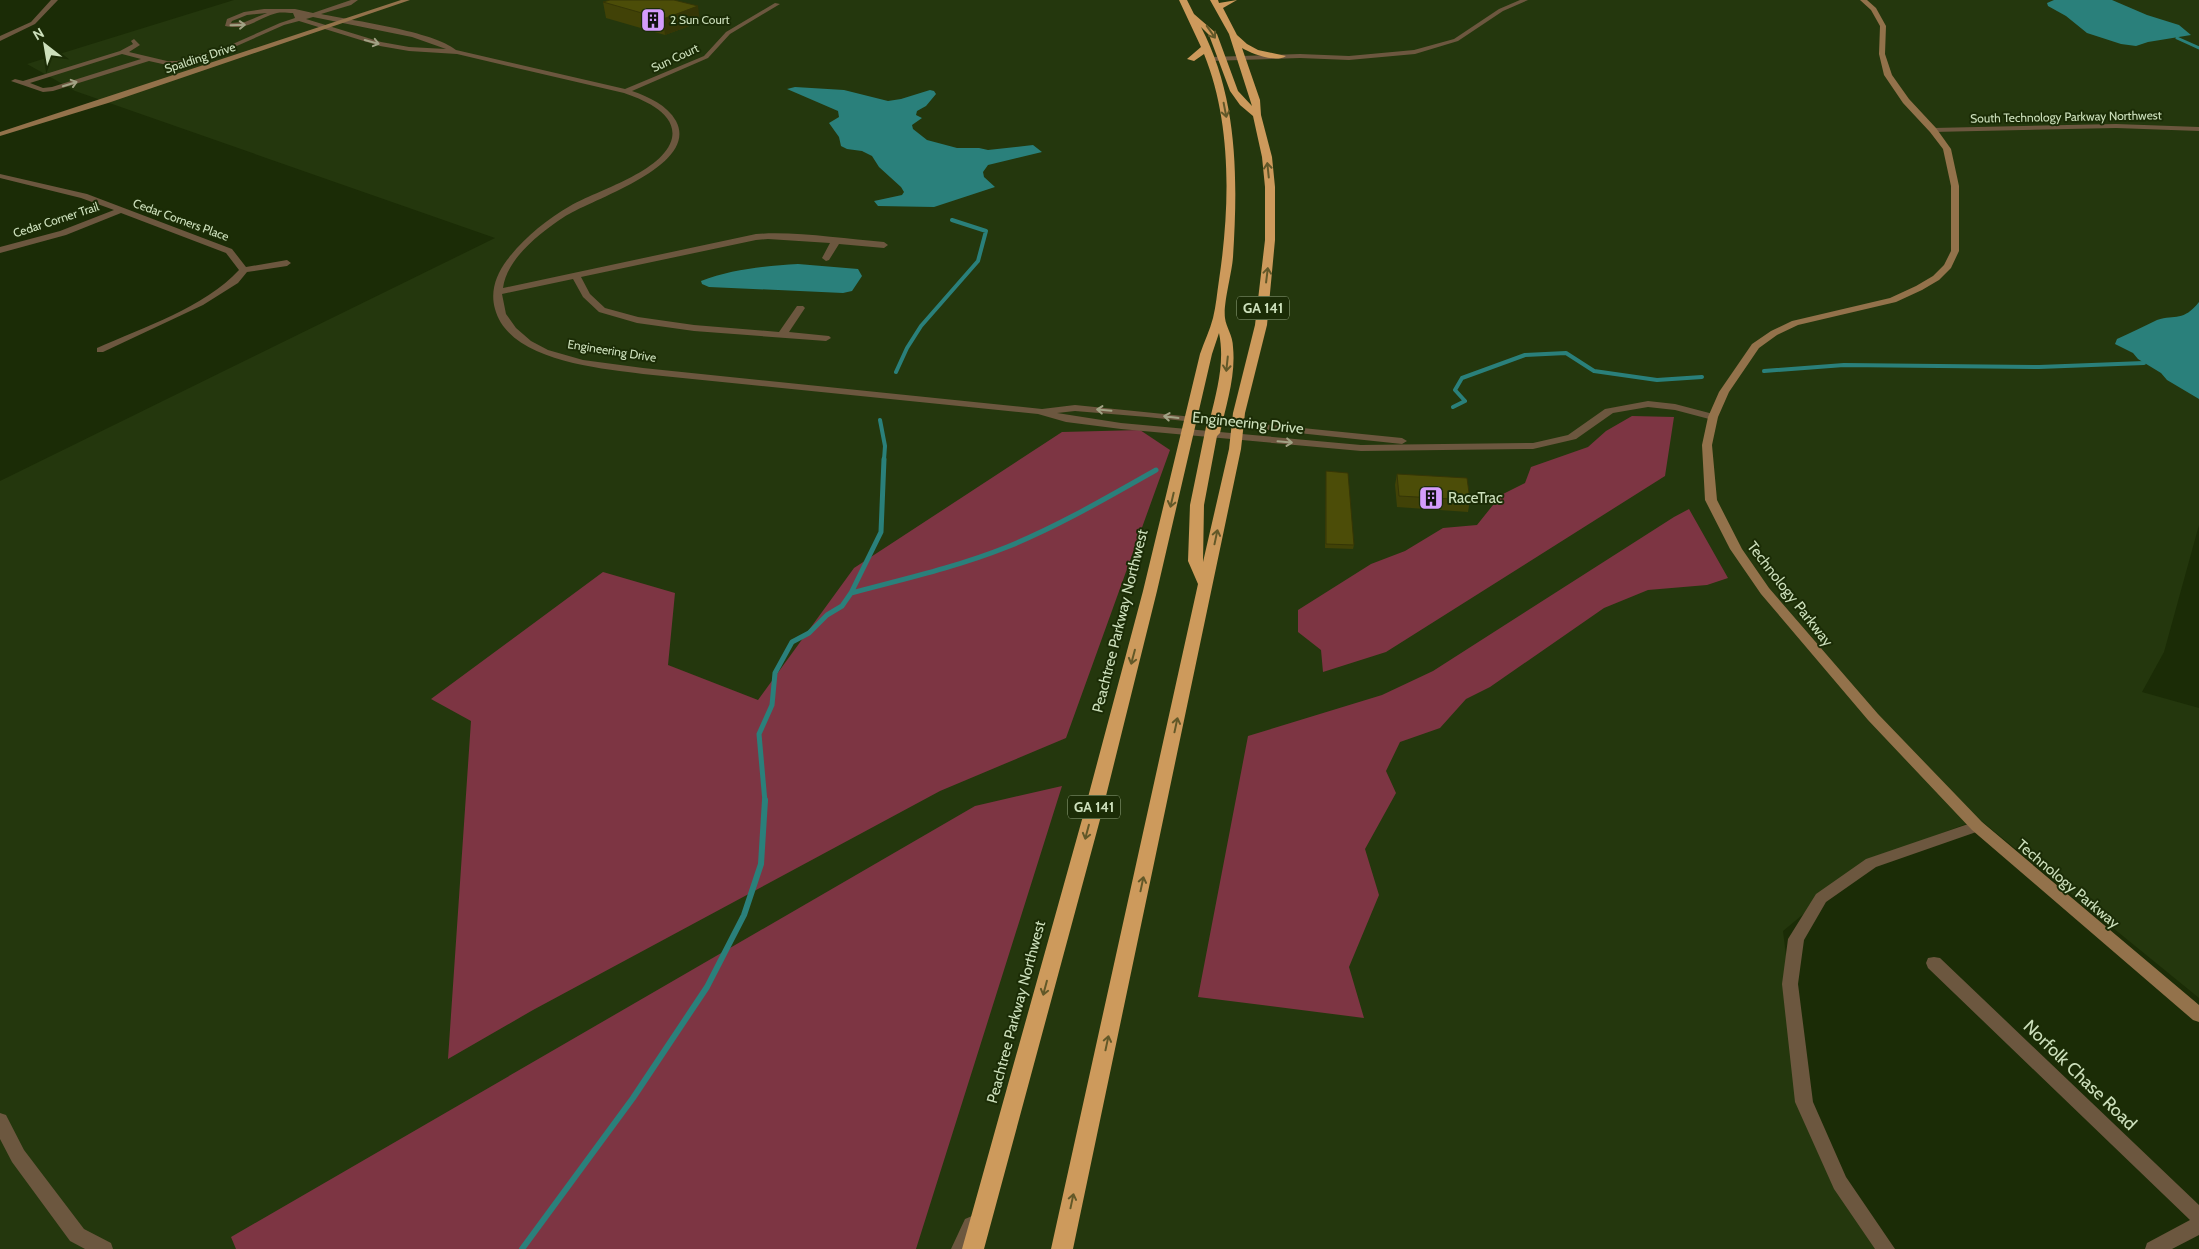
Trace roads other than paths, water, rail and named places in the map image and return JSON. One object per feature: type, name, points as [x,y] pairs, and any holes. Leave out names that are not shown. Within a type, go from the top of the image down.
[{"type":"highway","name":"Peachtree Parkway Northwest","points":[[973,1249],[983,1205],[998,1160],[1092,816],[1150,591],[1206,354],[1219,318],[1230,236],[1229,137],[1221,88],[1206,48],[1183,0]]},
{"type":"highway","name":"GA 141","points":[[1062,1249],[1158,814],[1237,431],[1261,325],[1270,248],[1270,187],[1267,157],[1257,115],[1256,100],[1233,34],[1214,0]]},
{"type":"highway","points":[[1220,8],[1226,2],[1234,0]]},
{"type":"highway","points":[[1190,13],[1210,29],[1238,97],[1257,115]]},
{"type":"highway","points":[[1233,34],[1249,50],[1282,56]]},
{"type":"highway","points":[[1191,59],[1199,55],[1206,48]]},
{"type":"highway","points":[[1243,64],[1262,63]]},
{"type":"highway","points":[[1205,584],[1195,561],[1197,505],[1228,362],[1228,334],[1219,318]]},
{"type":"street","points":[[122,52],[167,64],[189,60],[228,48],[272,27],[349,4],[355,0]]},
{"type":"street","name":"Spalding Drive","points":[[0,134],[407,0]]},
{"type":"street","points":[[1262,63],[1394,55],[1444,44],[1466,35],[1492,15],[1525,0]]},
{"type":"street","name":"Technology Parkway","points":[[1863,0],[1874,9],[1882,26],[1882,54],[1888,75],[1906,101],[1933,130],[1947,149],[1955,186],[1955,251],[1948,266],[1929,282],[1893,300],[1804,321],[1774,333],[1756,346],[1747,356],[1724,392],[1713,416],[1707,445],[1711,500],[1736,549],[1765,591],[1873,717],[1977,826],[2199,1015]]},
{"type":"street","points":[[0,39],[33,23],[57,1]]},
{"type":"street","name":"Sun Court","points":[[626,92],[706,57],[728,33],[777,4]]},
{"type":"street","name":"Engineering Drive","points":[[278,10],[250,24],[227,25],[229,20],[239,14],[254,11],[278,10],[295,11],[412,35],[439,43],[457,52]]},
{"type":"street","points":[[295,11],[299,19]]},
{"type":"street","name":"Engineering Drive","points":[[299,19],[380,44],[409,49],[457,52],[626,92],[651,101],[671,117],[677,126],[672,146],[662,160],[634,179],[573,208],[539,232],[505,268],[498,286],[498,306],[505,320],[520,339],[539,351],[581,362],[643,371],[1039,411],[1066,419],[1213,428],[1361,448],[1507,448],[1551,443],[1572,437],[1609,411],[1648,404],[1713,416]]},
{"type":"street","points":[[24,83],[122,52],[137,45],[134,41]]},
{"type":"street","points":[[1211,61],[1243,64],[1282,56],[1329,58]]},
{"type":"street","points":[[15,81],[43,90],[53,89],[148,60]]},
{"type":"street","name":"South Technology Parkway Northwest","points":[[1933,130],[2116,126],[2199,129]]},
{"type":"street","name":"Cedar Corners Place","points":[[0,176],[84,196],[119,211],[229,251],[244,270]]},
{"type":"street","name":"Cedar Corner Trail","points":[[0,250],[63,233],[119,211]]},
{"type":"street","points":[[498,292],[756,237],[768,236],[884,245]]},
{"type":"street","points":[[826,258],[836,241]]},
{"type":"street","points":[[100,350],[214,295],[239,278],[244,270],[287,263]]},
{"type":"street","points":[[576,275],[586,294],[602,310],[637,320],[675,326],[826,338]]},
{"type":"street","points":[[782,335],[800,308]]},
{"type":"street","points":[[1886,1249],[1840,1183],[1804,1102],[1790,984],[1796,939],[1821,898],[1871,863],[1977,826]]},
{"type":"street","name":"Norfolk Chase Road","points":[[1934,963],[2199,1217]]},
{"type":"street","points":[[0,1120],[18,1156],[76,1235],[104,1249]]},
{"type":"street","points":[[960,1249],[983,1205]]},
{"type":"street","points":[[2154,1249],[2199,1226]]},
{"type":"water","points":[[2054,0],[2112,0],[2147,15],[2179,25],[2191,35],[2148,42],[2136,46],[2121,44],[2087,33],[2066,16],[2048,6],[2047,3]]},
{"type":"water","points":[[795,87],[844,90],[888,101],[930,90],[934,91],[936,94],[926,106],[917,111],[916,115],[922,118],[912,125],[913,129],[927,140],[957,148],[988,150],[1033,145],[1042,152],[988,165],[983,172],[984,177],[995,187],[934,207],[878,206],[874,201],[902,195],[904,192],[901,187],[879,167],[872,156],[862,151],[847,149],[841,146],[839,137],[829,123],[839,117],[838,111],[787,89]]},
{"type":"water","points":[[798,264],[858,269],[862,276],[852,291],[843,293],[709,287],[702,284],[701,281],[737,271]]},
{"type":"water","points":[[2199,302],[2199,399],[2167,380],[2161,373],[2138,359],[2133,353],[2115,344],[2117,339],[2157,320],[2184,315]]},
{"type":"waterway","points":[[2177,38],[2199,48]]},
{"type":"waterway","points":[[896,372],[907,348],[921,326],[978,261],[986,231],[952,220]]},
{"type":"waterway","points":[[1453,407],[1465,401],[1455,390],[1462,378],[1525,355],[1566,353],[1594,371],[1657,380],[1702,377]]},
{"type":"waterway","points":[[1764,371],[1844,365],[2039,367],[2144,363]]},
{"type":"waterway","points":[[880,420],[885,446],[884,460]]},
{"type":"waterway","points":[[851,593],[881,532],[884,459]]},
{"type":"waterway","points":[[851,593],[950,567],[1007,547],[1064,521],[1156,470]]},
{"type":"waterway","points":[[765,801],[759,734],[772,705],[775,673],[792,642],[809,633],[827,615],[842,606],[851,593]]},
{"type":"waterway","points":[[522,1249],[633,1098],[707,987],[744,915],[761,864],[765,801]]},
{"type":"place","name":"2 Sun Court","points":[[653,20]]},
{"type":"place","name":"RaceTrac","points":[[1431,498]]}]
